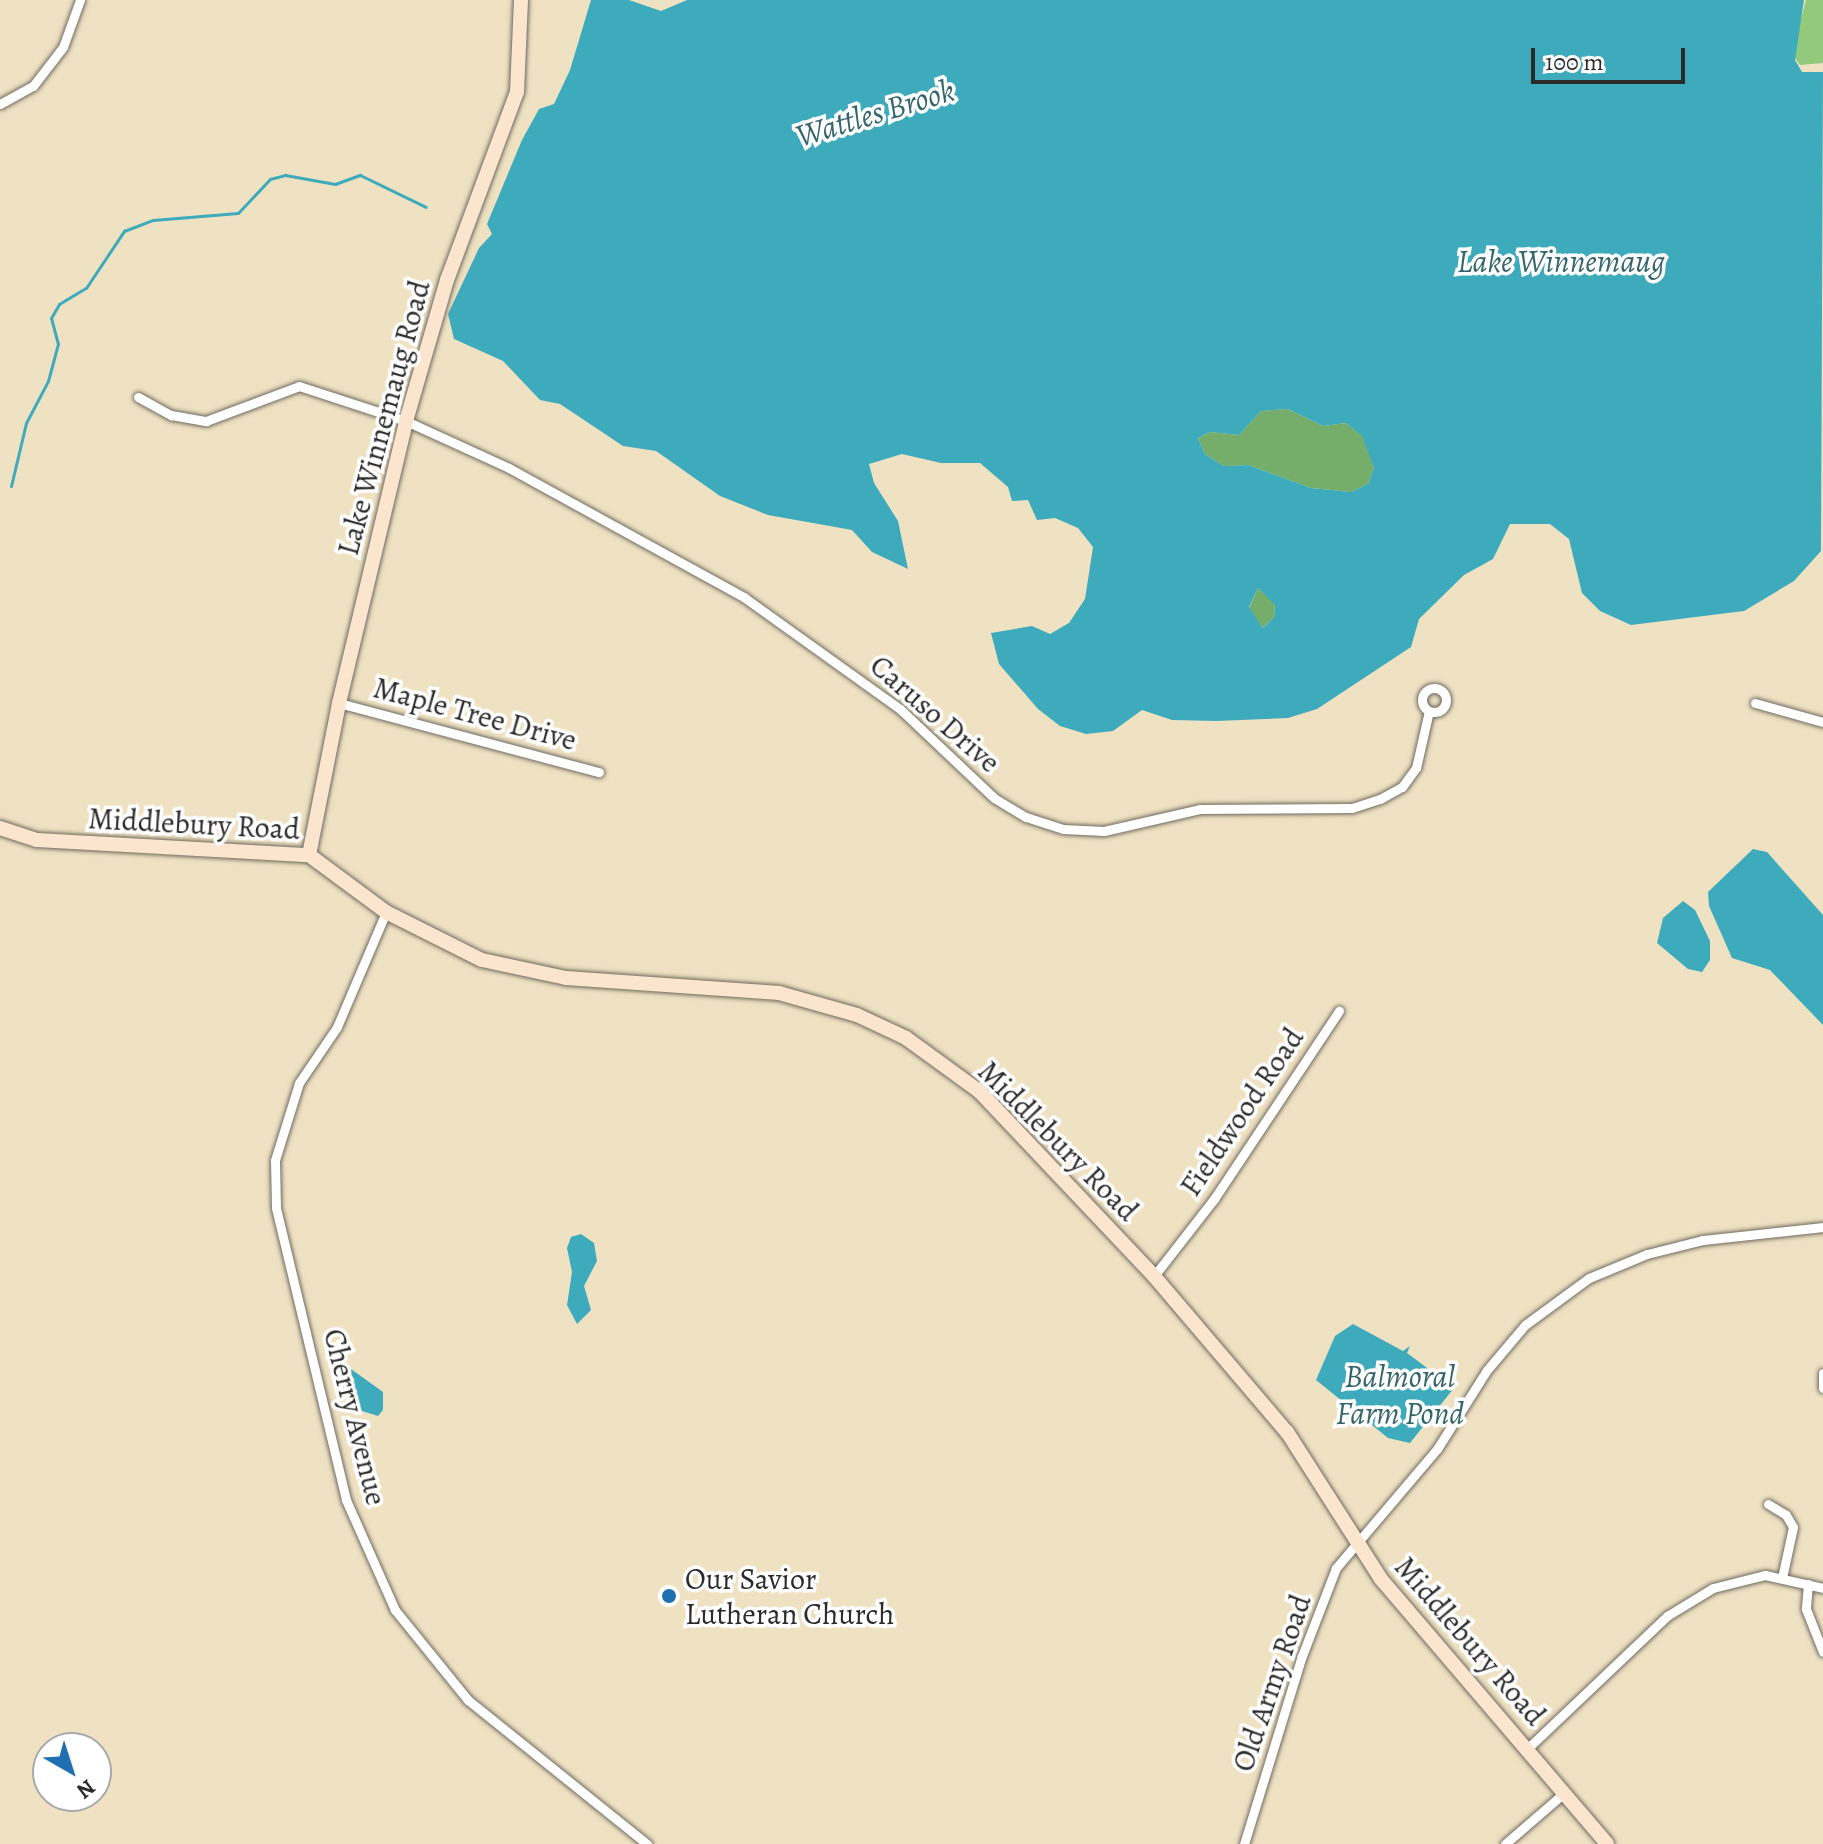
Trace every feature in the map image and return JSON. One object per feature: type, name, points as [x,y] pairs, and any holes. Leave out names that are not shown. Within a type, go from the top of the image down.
[{"type":"street","points":[[0,104],[33,86],[63,47],[80,0]]},
{"type":"street","name":"Lake Winnemaug Road","points":[[309,855],[339,703],[406,421],[447,280],[517,92],[521,0]]},
{"type":"street","name":"Caruso Drive","points":[[138,397],[171,415],[206,421],[299,386],[406,421],[509,468],[745,598],[900,709],[994,798],[1026,817],[1063,829],[1104,831],[1200,809],[1352,808],[1380,799],[1402,787],[1416,768],[1429,711]]},
{"type":"street","name":"Maple Tree Drive","points":[[339,703],[599,772]]},
{"type":"street","points":[[1755,703],[1823,722]]},
{"type":"street","name":"Middlebury Road","points":[[0,828],[37,840],[309,855],[386,912],[482,960],[518,970],[779,993],[857,1015],[906,1038],[980,1092],[1154,1276],[1287,1432],[1356,1544],[1410,1615],[1528,1748],[1607,1844]]},
{"type":"street","name":"Cherry Avenue","points":[[386,912],[337,1027],[299,1083],[275,1160],[276,1208],[346,1500],[395,1610],[468,1700],[647,1844]]},
{"type":"street","name":"Fieldwood Road","points":[[1154,1276],[1206,1210],[1339,1011]]},
{"type":"street","name":"Old Army Road","points":[[1244,1844],[1302,1656],[1336,1568],[1437,1449],[1505,1348],[1573,1287],[1625,1262],[1703,1240],[1823,1227]]},
{"type":"street","points":[[1823,1373],[1823,1388]]},
{"type":"street","points":[[1768,1504],[1786,1515],[1793,1527],[1782,1578]]},
{"type":"street","points":[[1528,1748],[1667,1616],[1713,1588],[1765,1575],[1823,1588]]},
{"type":"street","points":[[1808,1584],[1806,1609],[1823,1652]]},
{"type":"street","points":[[1505,1844],[1565,1792]]},
{"type":"green space","points":[[1806,0],[1823,0],[1823,63],[1800,65],[1792,54]]},
{"type":"green space","points":[[1288,409],[1323,426],[1346,423],[1363,436],[1374,468],[1368,484],[1351,492],[1311,488],[1248,465],[1224,466],[1205,454],[1198,438],[1210,432],[1239,435],[1261,411]]},
{"type":"green space","points":[[1258,588],[1275,604],[1274,617],[1263,628],[1249,608]]},
{"type":"water","name":"Lake Winnemaug","points":[[591,0],[629,0],[661,11],[687,0],[1804,0],[1795,60],[1802,72],[1823,72],[1821,551],[1794,581],[1744,611],[1631,625],[1600,611],[1582,593],[1569,539],[1550,524],[1510,524],[1493,559],[1464,575],[1419,619],[1411,647],[1317,709],[1288,718],[1216,721],[1172,720],[1142,710],[1113,731],[1086,734],[1060,726],[1038,709],[999,664],[991,633],[1032,626],[1050,634],[1069,623],[1085,599],[1093,547],[1078,528],[1055,518],[1037,520],[1028,500],[1012,501],[1008,487],[980,463],[941,463],[902,454],[869,464],[874,483],[898,521],[908,569],[872,552],[852,530],[768,515],[720,496],[656,451],[623,446],[560,404],[540,400],[503,361],[454,339],[448,314],[479,248],[492,234],[487,224],[522,140],[539,109],[554,104],[570,70]],"holes":[[[1288,409],[1323,426],[1346,423],[1362,436],[1374,468],[1368,484],[1351,492],[1311,488],[1248,465],[1224,466],[1205,454],[1198,438],[1210,432],[1239,435],[1261,411]],[[1258,588],[1275,605],[1274,617],[1263,628],[1249,607]]]},
{"type":"water","points":[[1753,849],[1767,852],[1823,915],[1823,1025],[1770,970],[1732,958],[1709,906],[1708,892]]},
{"type":"water","points":[[1683,901],[1695,910],[1710,941],[1710,960],[1702,972],[1688,969],[1657,943],[1663,918]]},
{"type":"water","points":[[581,1234],[594,1243],[597,1261],[584,1286],[591,1310],[577,1324],[567,1305],[572,1272],[567,1248],[571,1237]]},
{"type":"water","name":"Balmoral Farm Pond","points":[[1353,1324],[1403,1351],[1410,1346],[1407,1353],[1454,1388],[1410,1443],[1388,1438],[1316,1380],[1335,1336]]},
{"type":"water","points":[[351,1369],[383,1392],[383,1410],[378,1416],[362,1411],[345,1394],[342,1378]]},
{"type":"waterway","name":"Wattles Brook","points":[[11,486],[26,423],[48,381],[58,344],[51,318],[59,304],[86,288],[124,231],[153,220],[238,213],[270,179],[285,175],[335,184],[360,175],[426,207]]},
{"type":"place","name":"Our Savior Lutheran Church","points":[[669,1596]]}]
